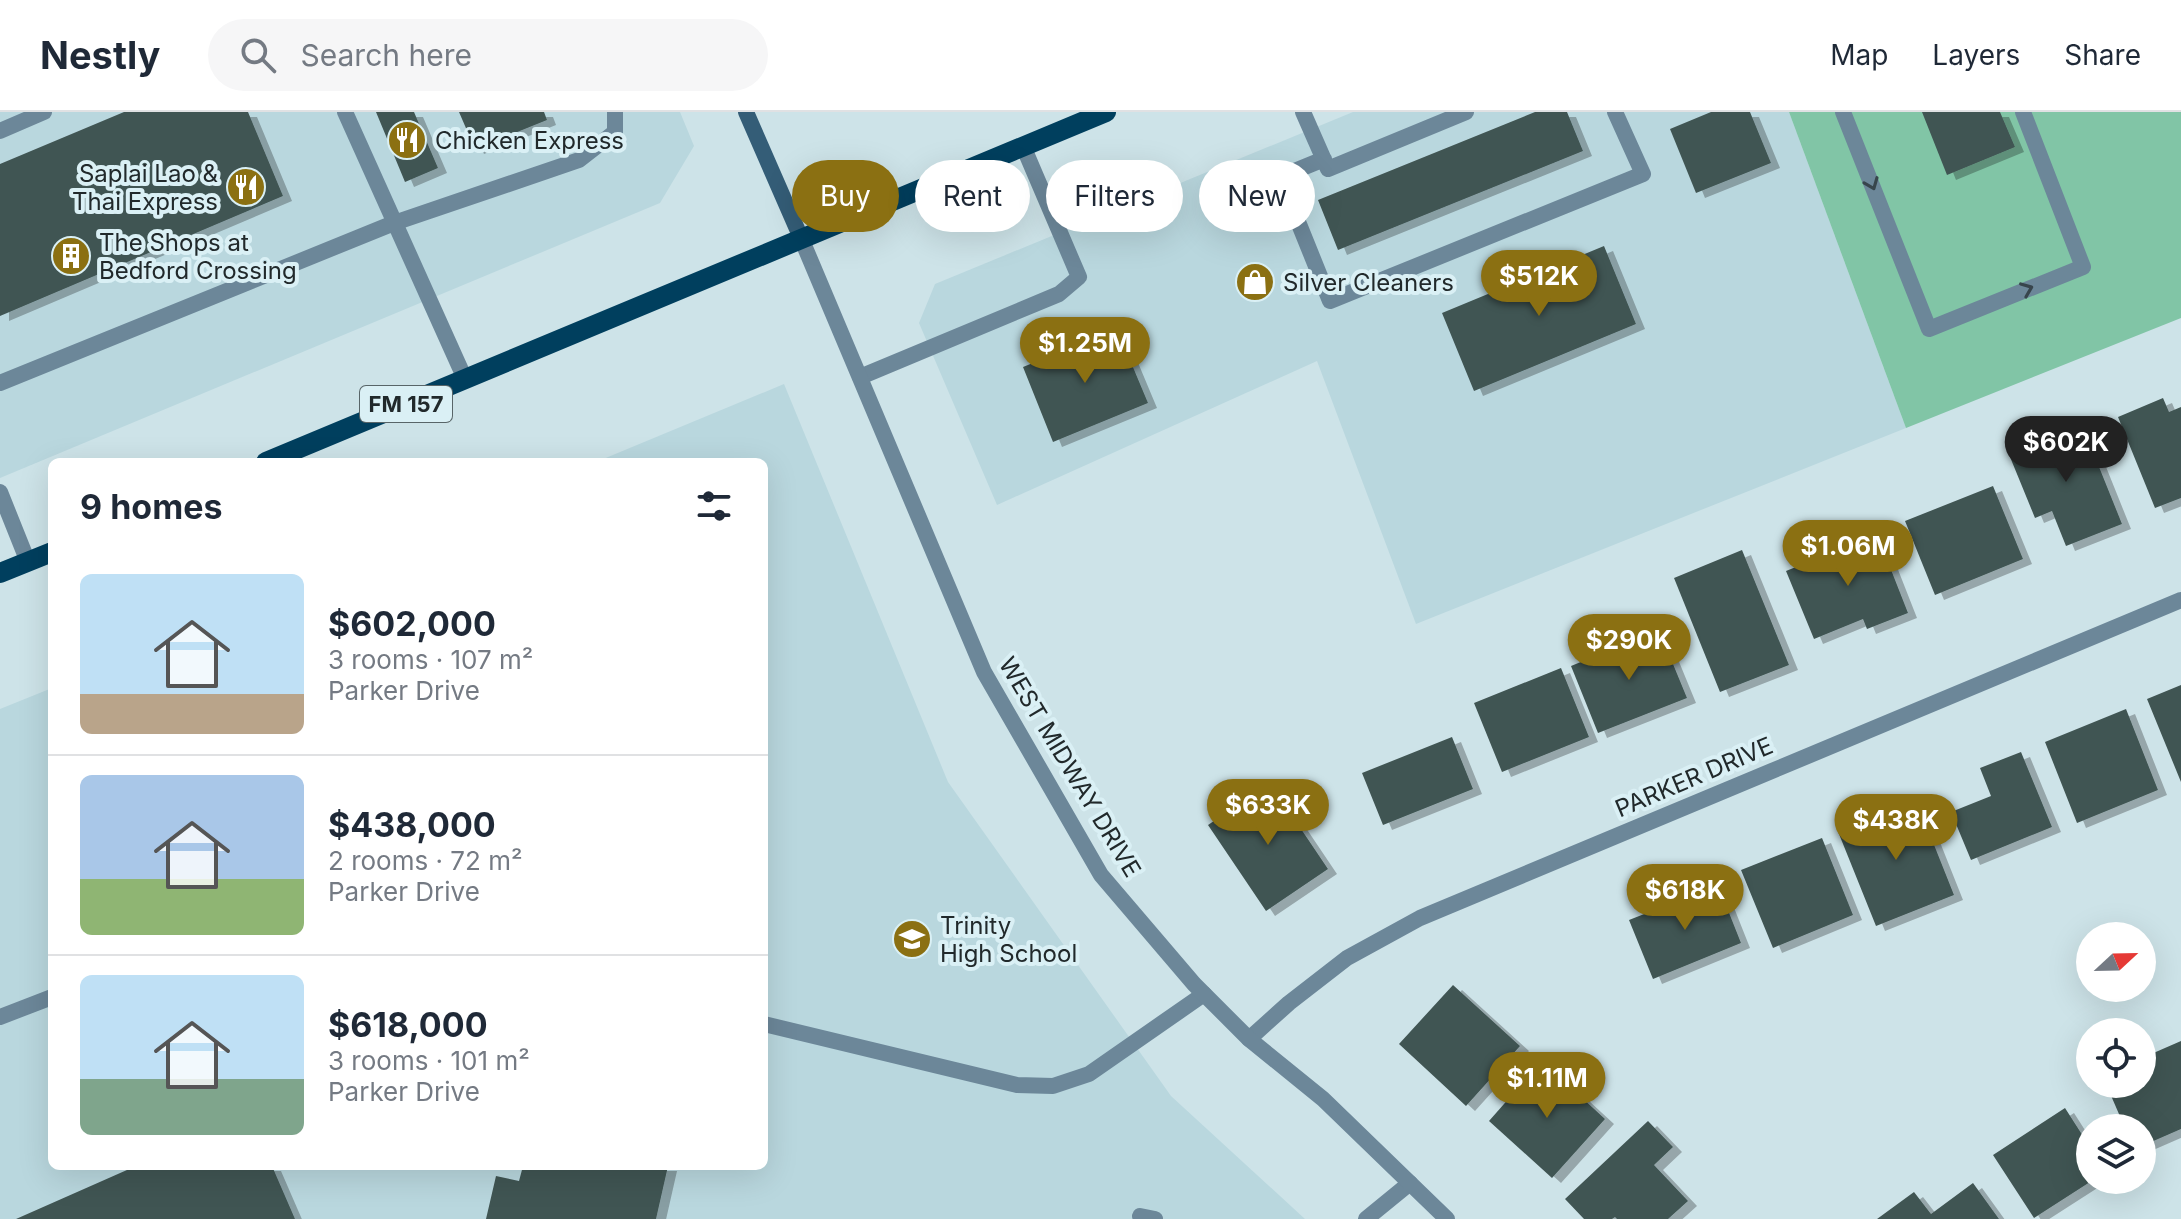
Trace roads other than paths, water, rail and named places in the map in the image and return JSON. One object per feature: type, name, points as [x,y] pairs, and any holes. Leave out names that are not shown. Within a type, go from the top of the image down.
[{"type":"main road","points":[[746,112],[801,238]]},
{"type":"main road","name":"FM 157","points":[[276,458],[1106,112]]},
{"type":"main road","points":[[0,573],[48,554]]},
{"type":"street","points":[[0,131],[44,112]]},
{"type":"street","points":[[345,112],[465,379]]},
{"type":"street","points":[[0,383],[394,223],[579,160],[615,132],[615,112]]},
{"type":"street","points":[[1303,112],[1328,169],[1466,112]]},
{"type":"street","points":[[1324,159],[1280,177],[1330,301],[1643,174],[1615,112]]},
{"type":"street","points":[[1843,112],[1929,329],[2083,267],[2023,112]]},
{"type":"street","points":[[860,377],[1059,294],[1079,277],[1023,146]]},
{"type":"street","name":"WEST MIDWAY DRIVE","points":[[801,238],[984,672],[1101,875],[1204,994],[1249,1039],[1323,1099],[1447,1219]]},
{"type":"street","points":[[0,492],[28,562]]},
{"type":"street","name":"PARKER DRIVE","points":[[1249,1039],[1347,958],[1420,918],[2181,600]]},
{"type":"street","points":[[768,1025],[1017,1085],[1053,1086],[1089,1074],[1204,994]]},
{"type":"street","points":[[0,1017],[48,999]]},
{"type":"street","points":[[1366,1219],[1410,1183]]},
{"type":"place","name":"Chicken Express","points":[[407,140]]},
{"type":"place","name":"Saplai Lao & Thai Express","points":[[246,187]]},
{"type":"place","name":"The Shops at Bedford Crossing","points":[[71,256]]},
{"type":"place","name":"Silver Cleaners","points":[[1255,282]]},
{"type":"place","name":"Trinity High School","points":[[912,939]]}]
